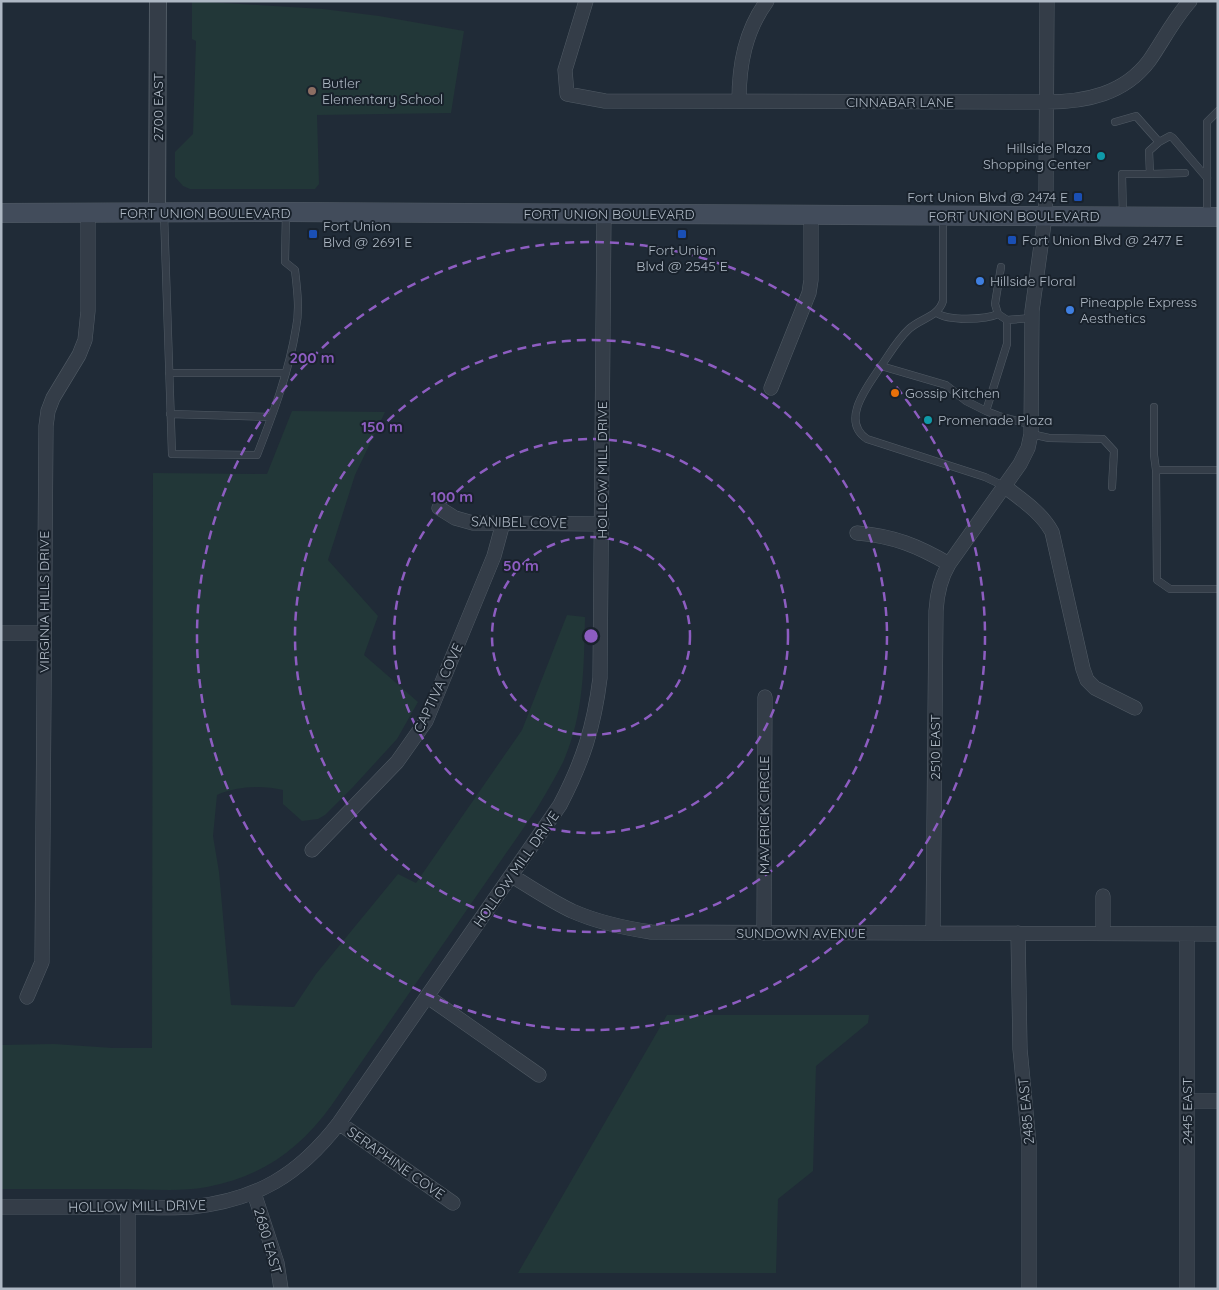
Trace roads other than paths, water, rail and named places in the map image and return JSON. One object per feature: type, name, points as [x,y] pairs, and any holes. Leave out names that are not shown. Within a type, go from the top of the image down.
[{"type":"main road","name":"FORT UNION BOULEVARD","points":[[1,213],[286,212],[1212,217]]},
{"type":"street","name":"2700 EAST","points":[[158,1],[161,213]]},
{"type":"street","name":"CINNABAR LANE","points":[[586,1],[565,70],[567,94],[605,101],[1046,102],[1076,101],[1092,98],[1110,92],[1130,80],[1150,60],[1167,32],[1190,1]]},
{"type":"street","points":[[739,101],[741,65],[744,51],[756,17],[767,1]]},
{"type":"street","name":"2510 EAST","points":[[933,933],[936,611],[941,578],[1020,464],[1028,448],[1031,430],[1032,318],[1045,216],[1047,1]]},
{"type":"street","name":"VIRGINIA HILLS DRIVE","points":[[26,998],[42,962],[46,426],[48,411],[53,398],[79,355],[85,340],[88,311],[88,214]]},
{"type":"street","name":"HOLLOW MILL DRIVE","points":[[1,1207],[190,1207],[223,1202],[254,1193],[274,1183],[304,1162],[325,1142],[339,1124],[560,805],[576,774],[588,741],[596,710],[600,678],[604,214]]},
{"type":"street","points":[[771,388],[810,293],[811,214]]},
{"type":"street","points":[[1004,486],[1033,508],[1045,520],[1052,532],[1083,670],[1087,680],[1095,688],[1135,708]]},
{"type":"street","name":"SANIBEL COVE","points":[[439,508],[454,518],[473,523],[602,524]]},
{"type":"street","name":"CAPTIVA COVE","points":[[312,850],[397,762],[426,721],[494,556],[503,523]]},
{"type":"street","points":[[857,533],[880,534],[905,542],[949,564]]},
{"type":"street","points":[[1,633],[44,633]]},
{"type":"street","name":"MAVERICK CIRCLE","points":[[764,933],[765,697]]},
{"type":"street","name":"SUNDOWN AVENUE","points":[[512,876],[573,911],[598,921],[624,928],[651,932],[1218,934]]},
{"type":"street","points":[[1103,896],[1103,934]]},
{"type":"street","name":"2485 EAST","points":[[1018,933],[1020,1049],[1029,1144],[1029,1289]]},
{"type":"street","name":"2445 EAST","points":[[1187,934],[1187,1289]]},
{"type":"street","points":[[428,997],[539,1075]]},
{"type":"street","points":[[1187,1101],[1218,1101]]},
{"type":"street","name":"SERAPHINE COVE","points":[[339,1124],[453,1203]]},
{"type":"street","name":"2680 EAST","points":[[254,1193],[277,1263],[281,1289]]},
{"type":"street","points":[[128,1207],[128,1289]]},
{"type":"lane","points":[[1212,217],[1207,178],[1207,122],[1218,111]]},
{"type":"lane","points":[[1115,122],[1136,116],[1159,142]]},
{"type":"lane","points":[[1150,174],[1149,151],[1166,137],[1170,136],[1207,178]]},
{"type":"lane","points":[[1123,216],[1122,174],[1185,173]]},
{"type":"lane","points":[[161,213],[172,454],[257,455],[282,390],[297,328],[298,299],[295,270],[285,262],[286,212]]},
{"type":"lane","points":[[943,215],[943,301],[941,308],[937,313],[924,318],[910,328],[901,337],[862,395],[858,406],[856,424],[861,435],[867,439],[985,477],[1004,486]]},
{"type":"lane","points":[[1001,267],[995,304],[998,314],[1007,320],[1032,318]]},
{"type":"lane","points":[[937,313],[947,318],[986,318],[998,314]]},
{"type":"lane","points":[[986,411],[1006,344],[1007,320]]},
{"type":"lane","points":[[881,366],[946,385],[966,401],[1049,438],[1103,439],[1114,451],[1112,487]]},
{"type":"lane","points":[[169,373],[286,372]]},
{"type":"lane","points":[[1154,407],[1157,580],[1170,589],[1218,589]]},
{"type":"lane","points":[[170,414],[271,417]]},
{"type":"lane","points":[[1156,470],[1218,470]]},
{"type":"place","name":"Butler Elementary School","points":[[312,91]]},
{"type":"place","name":"Hillside Plaza Shopping Center","points":[[1101,156]]},
{"type":"place","name":"Fort Union Blvd @ 2474 E","points":[[1078,197]]},
{"type":"place","name":"Fort Union Blvd @ 2691 E","points":[[313,234]]},
{"type":"place","name":"Fort Union Blvd @ 2545 E","points":[[682,234]]},
{"type":"place","name":"Fort Union Blvd @ 2477 E","points":[[1012,240]]},
{"type":"place","name":"Hillside Floral","points":[[980,281]]},
{"type":"place","name":"Pineapple Express Aesthetics","points":[[1070,310]]},
{"type":"place","name":"Gossip Kitchen","points":[[895,393]]},
{"type":"place","name":"Promenade Plaza","points":[[928,420]]}]
